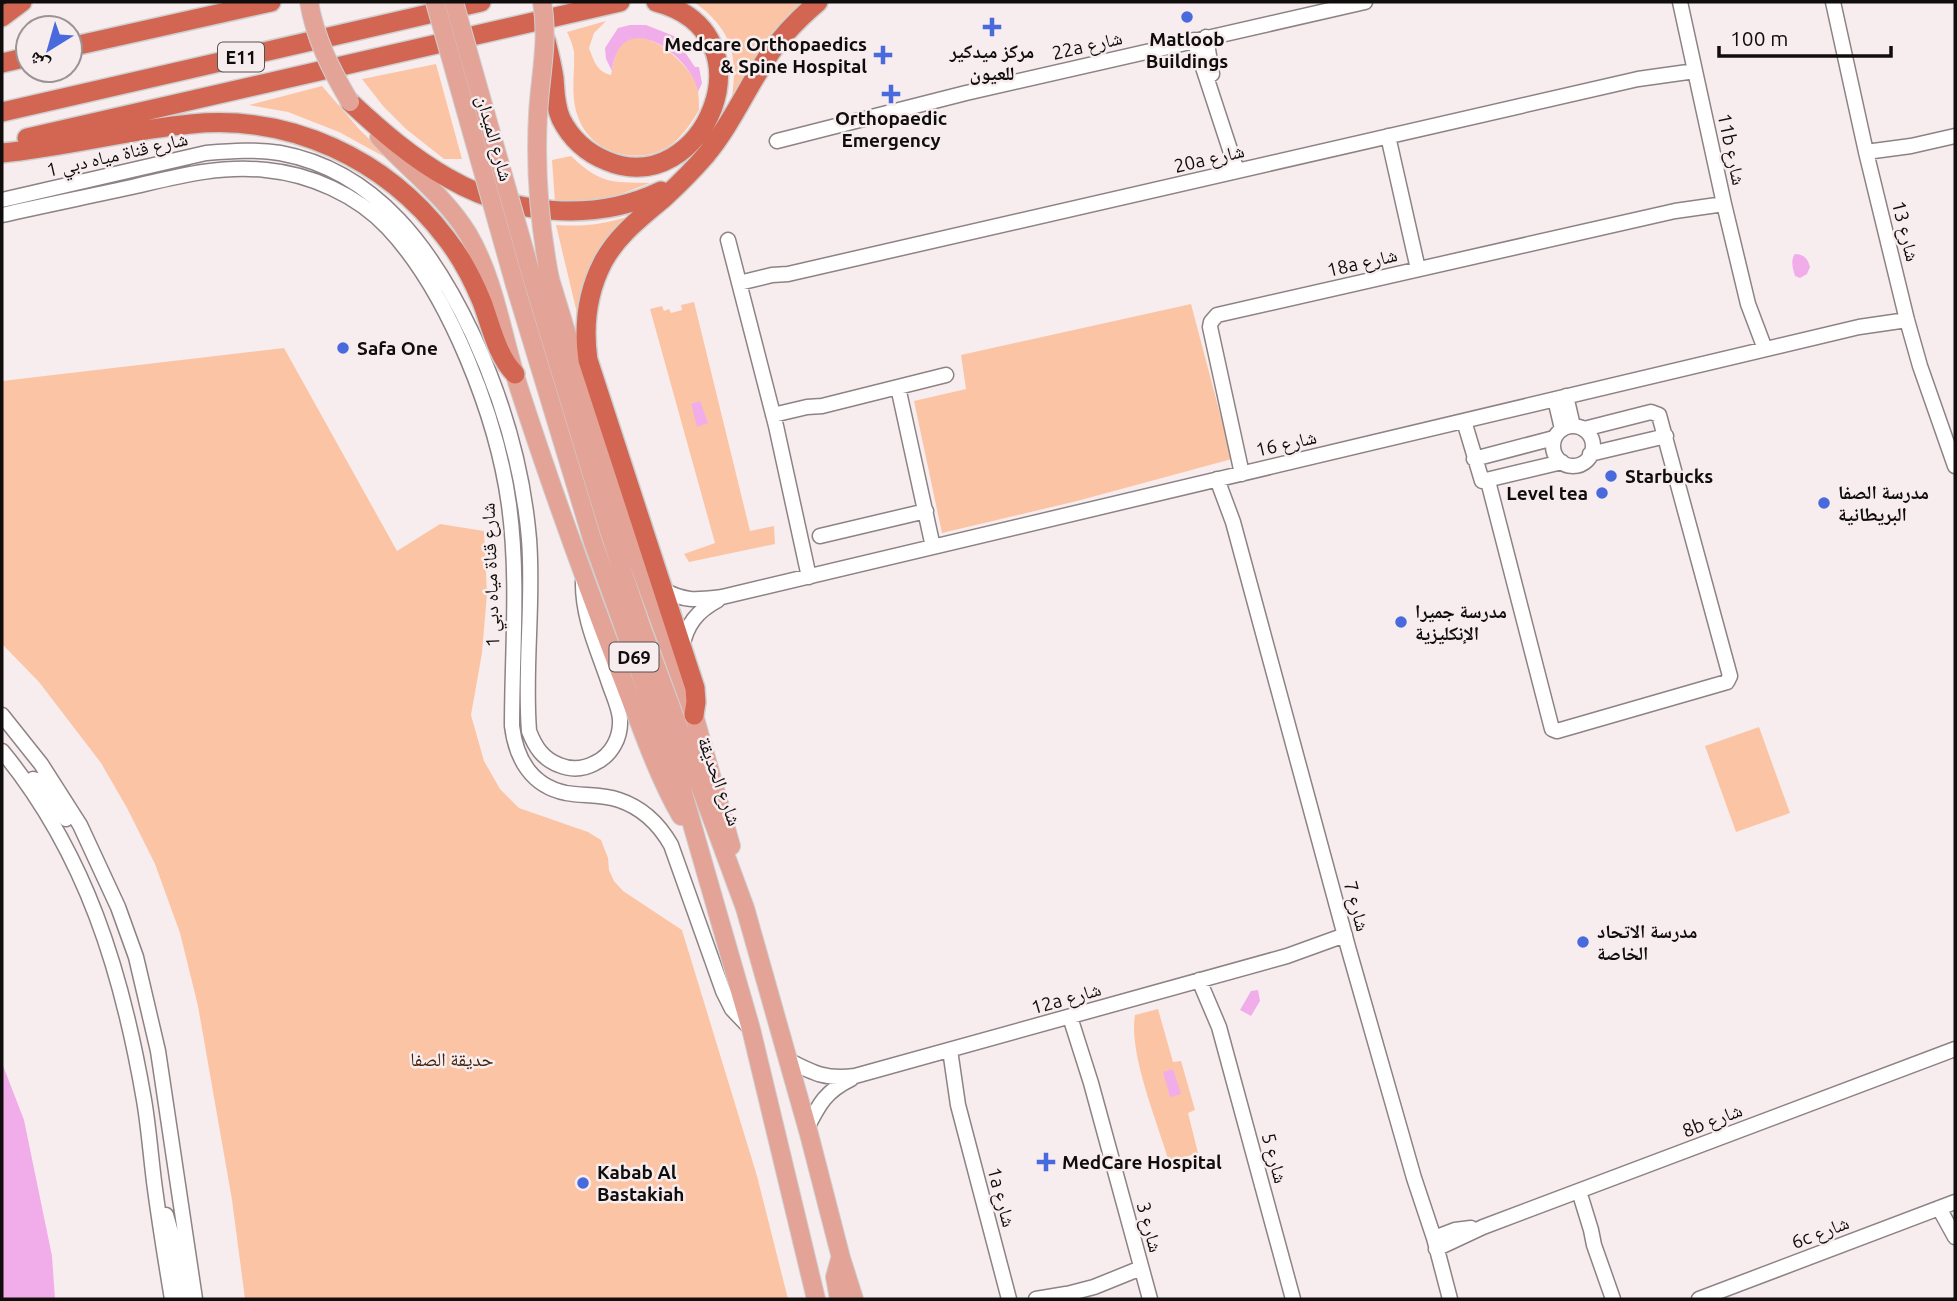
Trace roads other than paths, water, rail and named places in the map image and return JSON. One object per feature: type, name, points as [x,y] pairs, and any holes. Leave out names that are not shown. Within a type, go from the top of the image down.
[{"type":"highway","points":[[2,18],[22,2]]},
{"type":"highway","name":"E11","points":[[84,44],[271,2]]},
{"type":"highway","name":"E11","points":[[2,112],[481,2]]},
{"type":"highway","points":[[2,144],[620,2]]},
{"type":"highway","points":[[546,41],[560,118],[581,146],[612,163],[638,166],[664,162],[688,146],[705,124],[716,99],[719,71],[718,57],[703,30],[693,19],[681,11],[656,2]]},
{"type":"highway","points":[[694,715],[695,688],[590,368],[585,326],[587,309],[597,276],[613,246],[636,220],[666,196],[706,155],[728,125],[778,42],[818,2]]},
{"type":"highway","points":[[350,102],[406,150],[447,178],[483,195],[521,206],[580,211],[620,206],[660,191],[693,169]]},
{"type":"highway","points":[[2,153],[208,122],[283,130],[336,148],[369,166],[394,184],[417,203],[437,225],[471,279],[502,356],[515,374]]},
{"type":"main road","points":[[309,2],[326,57],[350,102],[398,157],[446,203],[476,248],[489,281],[515,374],[583,576],[668,790],[695,837]]},
{"type":"main road","name":"شارع الميدان","points":[[435,2],[533,281]]},
{"type":"main road","name":"شارع الميدان","points":[[454,2],[533,281]]},
{"type":"main road","points":[[542,2],[546,41],[538,109],[536,158],[541,230],[533,281],[694,715],[730,838],[731,854],[728,863]]},
{"type":"main road","name":"شارع الحديقة","points":[[533,281],[589,530],[668,750],[695,837],[751,1030],[816,1299]]},
{"type":"main road","name":"شارع الحديقة","points":[[533,281],[614,547],[760,956],[854,1299]]},
{"type":"main road","points":[[839,1299],[835,1277],[841,1258]]},
{"type":"street","name":"22a شارع","points":[[777,141],[966,93],[1365,2]]},
{"type":"street","name":"11b شارع","points":[[1680,2],[1748,304],[1749,319],[1760,350]]},
{"type":"street","name":"شارع 13","points":[[1833,2],[1867,157],[1906,314],[1920,366],[1955,466]]},
{"type":"street","points":[[1200,39],[1231,172]]},
{"type":"street","name":"20a شارع","points":[[741,288],[772,275],[788,274],[1694,65]]},
{"type":"street","points":[[1388,136],[1418,269]]},
{"type":"street","points":[[1867,157],[1896,146],[1911,146],[1955,136]]},
{"type":"street","name":"شارع قناة مياه دبي 1","points":[[2,200],[206,153],[231,151],[281,153],[314,163],[345,177],[397,217],[433,261],[461,311],[493,383],[515,456],[528,539],[529,731],[541,754],[551,762],[576,769],[600,761],[610,752],[620,730],[618,708],[584,608],[583,576]]},
{"type":"street","name":"شارع قناة مياه دبي 1","points":[[2,215],[206,170],[251,168],[279,171],[309,179],[337,191],[362,206],[386,226],[410,254],[431,285],[464,354],[492,427],[509,503],[512,537],[512,726],[519,757],[528,771],[554,790],[621,800],[636,807],[662,829],[671,845],[723,991],[738,1017],[751,1030]]},
{"type":"street","name":"18a شارع","points":[[1229,477],[1210,327],[1213,318],[1222,313],[1675,211],[1722,197]]},
{"type":"street","points":[[728,240],[774,420],[809,577]]},
{"type":"street","name":"شارع 16","points":[[662,589],[689,600],[722,597],[1906,314]]},
{"type":"street","points":[[774,420],[807,407],[822,406],[946,375]]},
{"type":"street","points":[[898,387],[933,547]]},
{"type":"street","points":[[1561,398],[1568,431]]},
{"type":"street","points":[[1474,458],[1568,431],[1654,412],[1661,418],[1730,678],[1725,682],[1557,731],[1551,728],[1488,481]]},
{"type":"street","points":[[1464,421],[1480,480],[1483,482],[1562,462],[1578,465],[1590,454],[1591,438],[1568,431]]},
{"type":"street","points":[[1562,462],[1553,449],[1568,431]]},
{"type":"street","points":[[1590,454],[1666,436]]},
{"type":"street","name":"شارع 7","points":[[1229,477],[1233,522],[1347,941],[1450,1299]]},
{"type":"street","points":[[820,536],[926,511]]},
{"type":"street","name":"شارع 16","points":[[682,648],[684,635],[694,617],[722,597]]},
{"type":"street","points":[[2,715],[63,796],[80,825],[108,883],[136,957],[158,1051],[195,1299]]},
{"type":"street","points":[[2,751],[30,787],[75,863],[115,968],[144,1101],[172,1299]]},
{"type":"street","points":[[30,787],[33,779],[42,784],[70,825],[96,873],[108,883]]},
{"type":"street","name":"12a شارع","points":[[788,1060],[825,1077],[855,1076],[1347,941]]},
{"type":"street","name":"شارع 5","points":[[1204,979],[1293,1299]]},
{"type":"street","name":"شارع 3","points":[[1075,1015],[1150,1299]]},
{"type":"street","name":"8b شارع","points":[[1435,1243],[1955,1048]]},
{"type":"street","name":"1a شارع","points":[[944,1051],[1009,1299]]},
{"type":"street","name":"12a شارع","points":[[807,1128],[820,1103],[830,1091],[855,1076]]},
{"type":"street","points":[[155,1192],[172,1236],[182,1299]]},
{"type":"street","points":[[1574,1193],[1583,1226],[1594,1245],[1613,1299]]},
{"type":"street","points":[[1949,1204],[1955,1219]]},
{"type":"street","points":[[1949,1204],[1955,1237]]},
{"type":"street","name":"6c شارع","points":[[1699,1299],[1949,1204]]},
{"type":"street","points":[[1425,1213],[1456,1235],[1443,1272]]},
{"type":"street","points":[[1036,1299],[1052,1295],[1062,1297],[1094,1287],[1110,1286],[1143,1273]]},
{"type":"railway","points":[[2,3],[6,2]]},
{"type":"place","name":"Matloob Buildings","points":[[1187,17]]},
{"type":"place","name":"مركز ميدكير للعيون","points":[[992,27]]},
{"type":"place","name":"Medcare Orthopaedics & Spine Hospital","points":[[883,55]]},
{"type":"place","name":"Orthopaedic Emergency","points":[[891,94]]},
{"type":"place","name":"Safa One","points":[[343,348]]},
{"type":"place","name":"Starbucks","points":[[1611,476]]},
{"type":"place","name":"Level tea","points":[[1602,493]]},
{"type":"place","name":"مدرسة الصفا البريطانية","points":[[1824,503]]},
{"type":"place","name":"مدرسة جميرا الإنكليزية","points":[[1401,622]]},
{"type":"place","name":"مدرسة الاتحاد الخاصة","points":[[1583,942]]},
{"type":"place","name":"MedCare Hospital","points":[[1046,1162]]},
{"type":"place","name":"Kabab Al Bastakiah","points":[[583,1183]]},
{"type":"park label","name":"حديقة الصفا","points":[[452,1059]]}]
